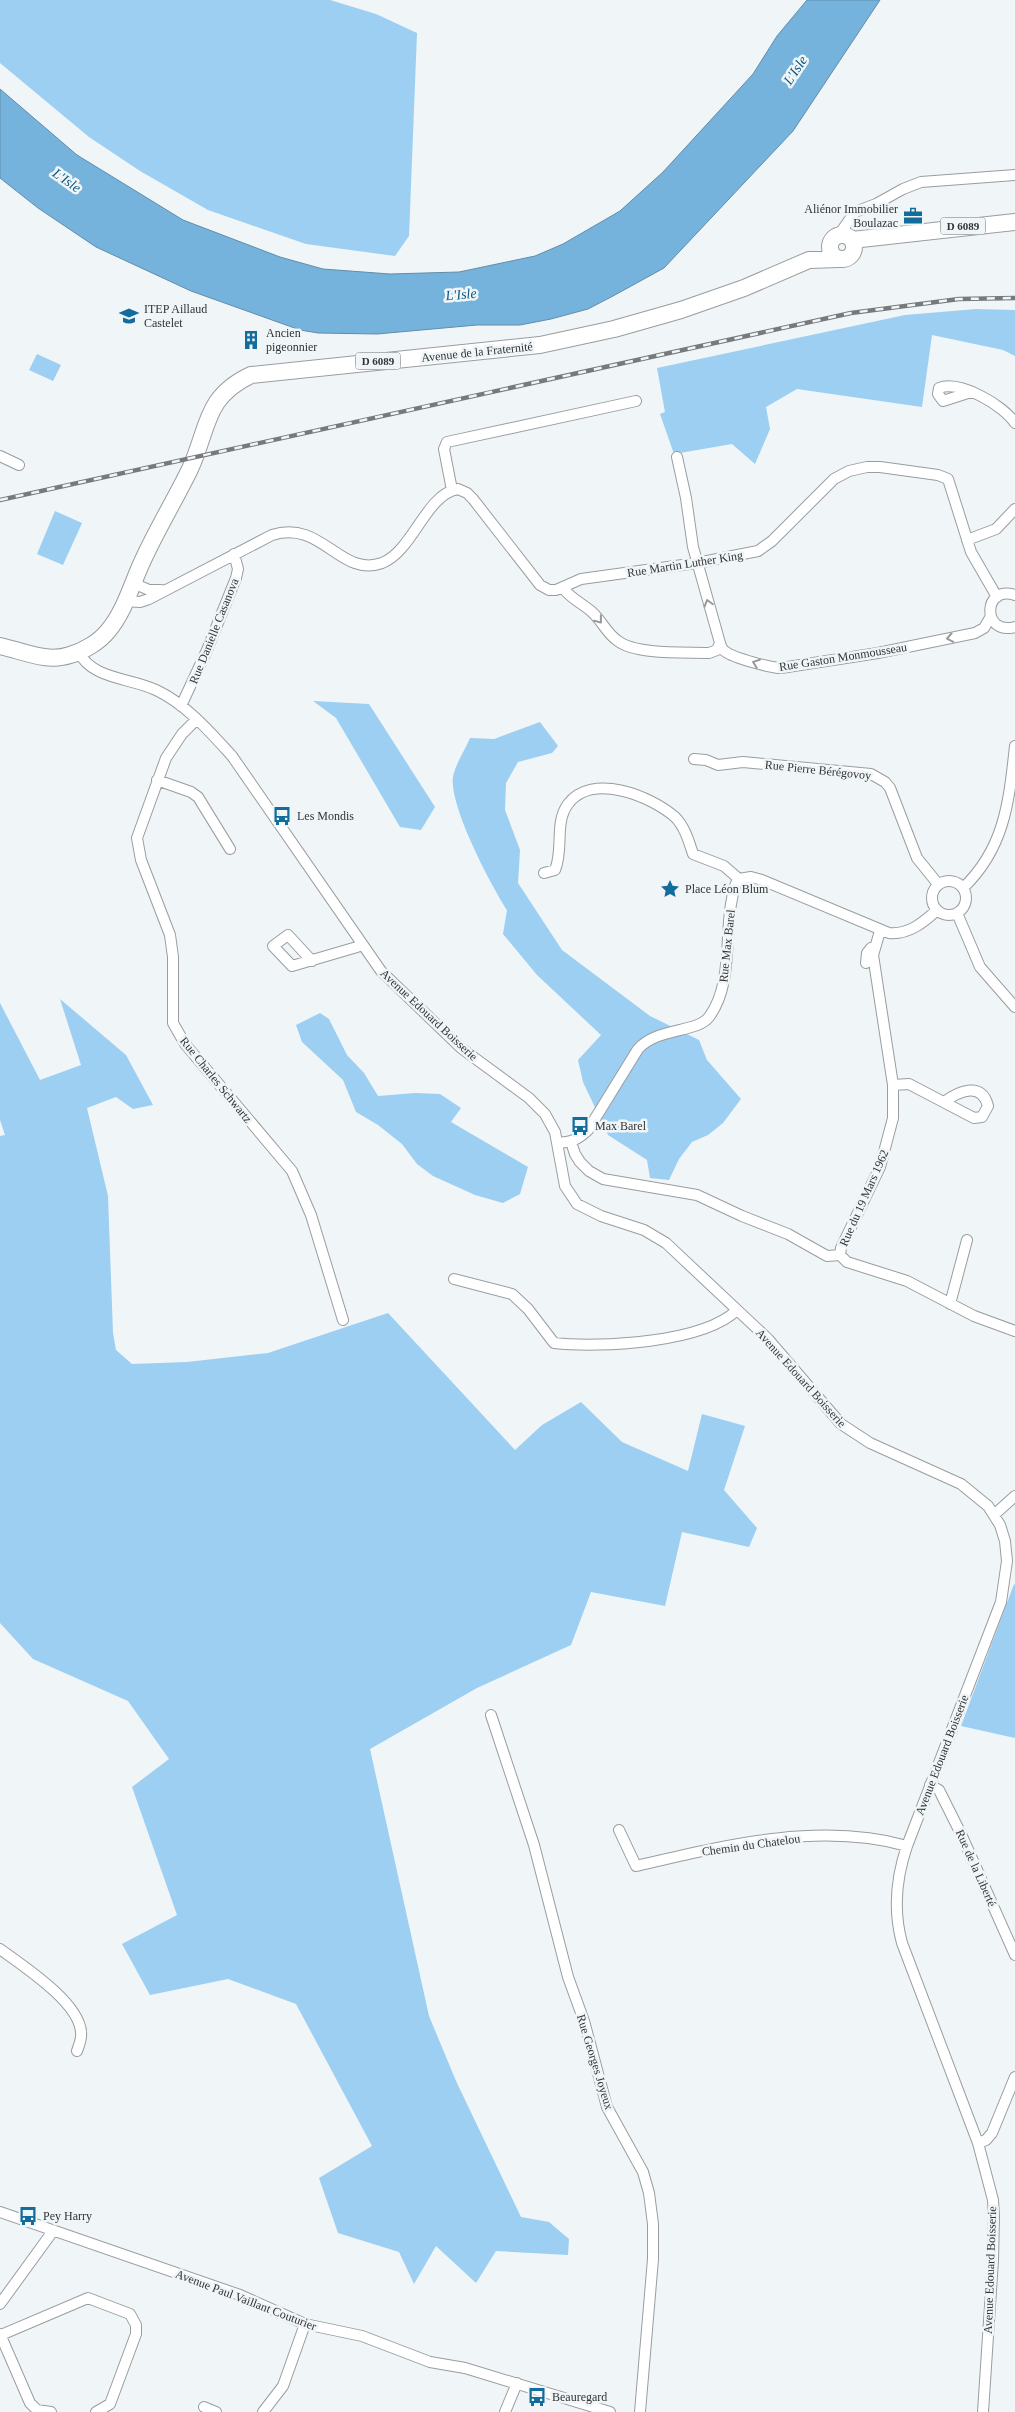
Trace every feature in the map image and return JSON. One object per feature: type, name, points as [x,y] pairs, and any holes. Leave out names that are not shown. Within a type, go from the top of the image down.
[{"type":"main road","name":"D 6089","points":[[809,260],[845,242],[1015,222]]},
{"type":"main road","name":"D 6089","points":[[809,260],[839,259],[831,251],[845,242]]},
{"type":"main road","name":"Avenue de la Fraternité","points":[[133,583],[190,467],[208,418],[217,401],[232,386],[251,375],[540,345],[614,329],[681,310],[744,288],[809,260]]},
{"type":"main road","name":"D 6089","points":[[0,646],[51,658],[79,652],[108,632],[133,583]]},
{"type":"street","points":[[845,242],[850,217],[855,212],[876,204],[902,189],[921,182],[1015,175]]},
{"type":"street","points":[[971,392],[999,407],[1015,423]]},
{"type":"street","points":[[452,490],[444,450],[447,442],[636,401]]},
{"type":"street","points":[[0,456],[19,465]]},
{"type":"street","points":[[125,601],[140,602],[272,535],[290,531],[310,535],[352,562],[367,565],[383,562],[397,552],[443,496],[452,490],[462,490],[473,499],[540,585],[549,590],[563,588],[570,598],[597,617],[610,634],[624,645],[641,649],[709,653],[717,650],[720,643],[697,563],[676,457]]},
{"type":"street","name":"Rue Martin Luther King","points":[[563,588],[582,579],[697,563],[758,551],[772,541],[834,479],[849,471],[867,467],[938,475],[948,479],[967,540],[983,577],[997,596]]},
{"type":"street","points":[[967,540],[996,529],[1015,509]]},
{"type":"street","name":"Rue Danielle Casanova","points":[[181,706],[207,650],[236,578],[238,570],[234,554]]},
{"type":"street","points":[[133,583],[149,590],[167,589]]},
{"type":"street","points":[[1015,595],[1007,593],[997,596],[990,606],[991,616],[998,626],[1015,627]]},
{"type":"street","name":"Rue Gaston Monmousseau","points":[[720,643],[722,649],[731,655],[773,668],[781,668],[878,653],[975,633],[984,628],[991,616]]},
{"type":"street","name":"Avenue Edouard Boisserie","points":[[79,652],[89,667],[156,690],[181,706],[232,756],[381,971],[461,1048],[539,1106],[550,1121],[557,1143],[565,1186],[576,1204],[601,1216],[644,1230],[666,1243],[768,1339],[841,1424],[870,1443],[961,1484],[975,1493],[994,1514],[1004,1542],[1007,1561],[1001,1602],[907,1846],[897,1886],[896,1903],[900,1934],[920,1994],[978,2143],[989,2181],[994,2216],[983,2412]]},
{"type":"street","name":"Rue Charles Schwartz","points":[[196,720],[182,734],[166,758],[137,838],[141,860],[170,935],[173,957],[173,1023],[186,1044],[292,1170],[311,1215],[343,1320]]},
{"type":"street","points":[[963,888],[984,866],[1004,820],[1015,746]]},
{"type":"street","name":"Rue Pierre Bérégovoy","points":[[694,759],[706,760],[718,765],[742,762],[871,774],[885,782],[890,788],[917,858],[938,884]]},
{"type":"street","points":[[157,780],[191,792],[198,797],[230,849]]},
{"type":"street","points":[[544,873],[555,870],[557,865],[559,832],[568,804],[585,790],[600,788],[624,792],[656,805],[675,817],[683,827],[693,854],[724,866],[739,879],[751,877],[762,880],[880,931],[896,934],[905,932],[921,923],[937,910]]},
{"type":"street","name":"Rue Max Barel","points":[[572,1142],[588,1130],[642,1044],[656,1035],[701,1024],[712,1012],[722,989],[728,920],[734,886],[739,879]]},
{"type":"street","points":[[943,881],[954,881],[963,888],[966,896],[965,904],[957,913],[944,914],[937,910],[931,897],[938,884],[943,881]]},
{"type":"street","points":[[957,913],[980,967],[1015,1007]]},
{"type":"street","name":"Rue du 19 Mars 1962","points":[[572,1142],[575,1154],[580,1162],[603,1179],[697,1194],[742,1216],[788,1234],[827,1256],[840,1255],[841,1248],[886,1151],[894,1111],[893,1085],[873,955],[880,931]]},
{"type":"street","points":[[312,961],[362,944]]},
{"type":"street","points":[[866,963],[867,953],[875,944]]},
{"type":"street","points":[[893,1085],[909,1084],[944,1102]]},
{"type":"street","points":[[557,1143],[572,1142]]},
{"type":"street","points":[[950,1304],[967,1240]]},
{"type":"street","points":[[840,1255],[847,1262],[907,1281],[974,1316],[1015,1331]]},
{"type":"street","points":[[454,1279],[512,1294],[528,1309],[554,1343],[619,1345],[659,1339],[701,1330],[720,1322],[737,1310]]},
{"type":"street","points":[[994,1514],[1015,1496]]},
{"type":"street","name":"Rue Georges Joyeux","points":[[491,1715],[534,1845],[568,1977],[584,2020],[607,2107],[644,2172],[649,2193],[653,2224],[653,2259],[640,2412]]},
{"type":"street","name":"Rue de la Liberté","points":[[930,1785],[939,1790],[944,1799],[981,1876],[1015,1955]]},
{"type":"street","name":"Chemin du Chatelou","points":[[619,1830],[636,1866],[729,1847],[789,1838],[864,1837],[907,1846]]},
{"type":"street","points":[[0,1949],[46,1985],[72,2012],[82,2034],[77,2051]]},
{"type":"street","points":[[978,2143],[986,2140],[992,2133],[1015,2077]]},
{"type":"street","name":"Avenue Paul Vaillant Couturier","points":[[0,2212],[240,2295],[305,2324],[362,2336],[430,2362],[465,2368],[610,2412]]},
{"type":"street","points":[[0,2304],[53,2231]]},
{"type":"street","points":[[51,2412],[37,2410],[30,2402],[0,2334],[88,2298],[127,2312],[133,2319],[136,2334],[110,2404],[96,2412]]},
{"type":"street","points":[[266,2411],[286,2380],[305,2324]]},
{"type":"street","points":[[505,2412],[517,2383]]},
{"type":"street","points":[[204,2407],[216,2412]]},
{"type":"shaded area","points":[[0,0],[330,0],[376,14],[417,33],[409,236],[395,256],[306,244],[208,210],[140,171],[89,137],[0,63]]},
{"type":"shaded area","points":[[976,309],[1015,310],[1015,356],[1003,350],[932,335],[922,407],[797,389],[766,407],[770,429],[755,464],[732,444],[674,454],[660,414],[665,412],[657,368],[905,315]]},
{"type":"shaded area","points":[[37,354],[61,365],[53,381],[29,370]]},
{"type":"shaded area","points":[[55,511],[82,523],[63,565],[37,554]]},
{"type":"shaded area","points":[[313,701],[369,704],[435,807],[421,830],[400,827],[336,718]]},
{"type":"shaded area","points":[[540,722],[558,746],[552,753],[518,762],[506,783],[505,810],[520,850],[518,883],[562,950],[650,1016],[699,1040],[707,1060],[741,1099],[723,1123],[708,1135],[692,1142],[679,1159],[669,1180],[650,1178],[647,1160],[608,1135],[583,1082],[578,1060],[601,1035],[537,975],[503,934],[507,910],[472,845],[458,806],[453,777],[470,738],[494,739]]},
{"type":"shaded area","points":[[60,999],[126,1055],[153,1105],[133,1109],[116,1097],[87,1108],[108,1196],[113,1333],[116,1350],[132,1364],[187,1362],[268,1353],[388,1313],[515,1450],[542,1425],[581,1402],[622,1442],[688,1471],[702,1414],[745,1426],[724,1490],[757,1528],[749,1547],[682,1532],[665,1606],[591,1592],[571,1645],[477,1688],[370,1749],[429,2016],[456,2081],[521,2217],[549,2222],[569,2239],[568,2255],[496,2251],[476,2283],[436,2246],[414,2284],[399,2252],[338,2233],[319,2178],[372,2146],[296,2004],[228,1979],[150,1995],[122,1944],[177,1915],[132,1787],[169,1759],[128,1701],[33,1659],[0,1623],[0,1136],[5,1135],[0,1120],[0,1003],[40,1080],[81,1065]]},
{"type":"shaded area","points":[[320,1013],[329,1019],[347,1055],[364,1073],[378,1096],[415,1093],[440,1094],[461,1108],[451,1122],[528,1167],[520,1194],[503,1203],[475,1195],[433,1176],[417,1164],[402,1144],[378,1125],[356,1112],[343,1080],[302,1042],[296,1025]]},
{"type":"shaded area","points":[[1015,1585],[1015,1738],[961,1726]]},
{"type":"water","name":"L'Isle","points":[[807,0],[880,0],[793,131],[664,268],[588,309],[551,319],[520,325],[477,325],[377,334],[318,333],[300,330],[191,291],[96,247],[38,208],[0,178],[0,89],[77,155],[183,220],[280,257],[323,269],[390,274],[459,272],[535,256],[563,244],[620,211],[663,172],[753,74],[777,36]]},
{"type":"railway","points":[[0,500],[851,313],[959,299],[1015,298]]},
{"type":"place","name":"Aliénor Immobilier Boulazac","points":[[913,216]]},
{"type":"place","name":"ITEP Aillaud Castelet","points":[[129,316]]},
{"type":"place","name":"Ancien pigeonnier","points":[[251,340]]},
{"type":"place","name":"Les Mondis","points":[[282,816]]},
{"type":"place","name":"Place Léon Blum","points":[[670,889]]},
{"type":"place","name":"Max Barel","points":[[580,1126]]},
{"type":"place","name":"Pey Harry","points":[[28,2216]]},
{"type":"place","name":"Beauregard","points":[[537,2397]]}]
